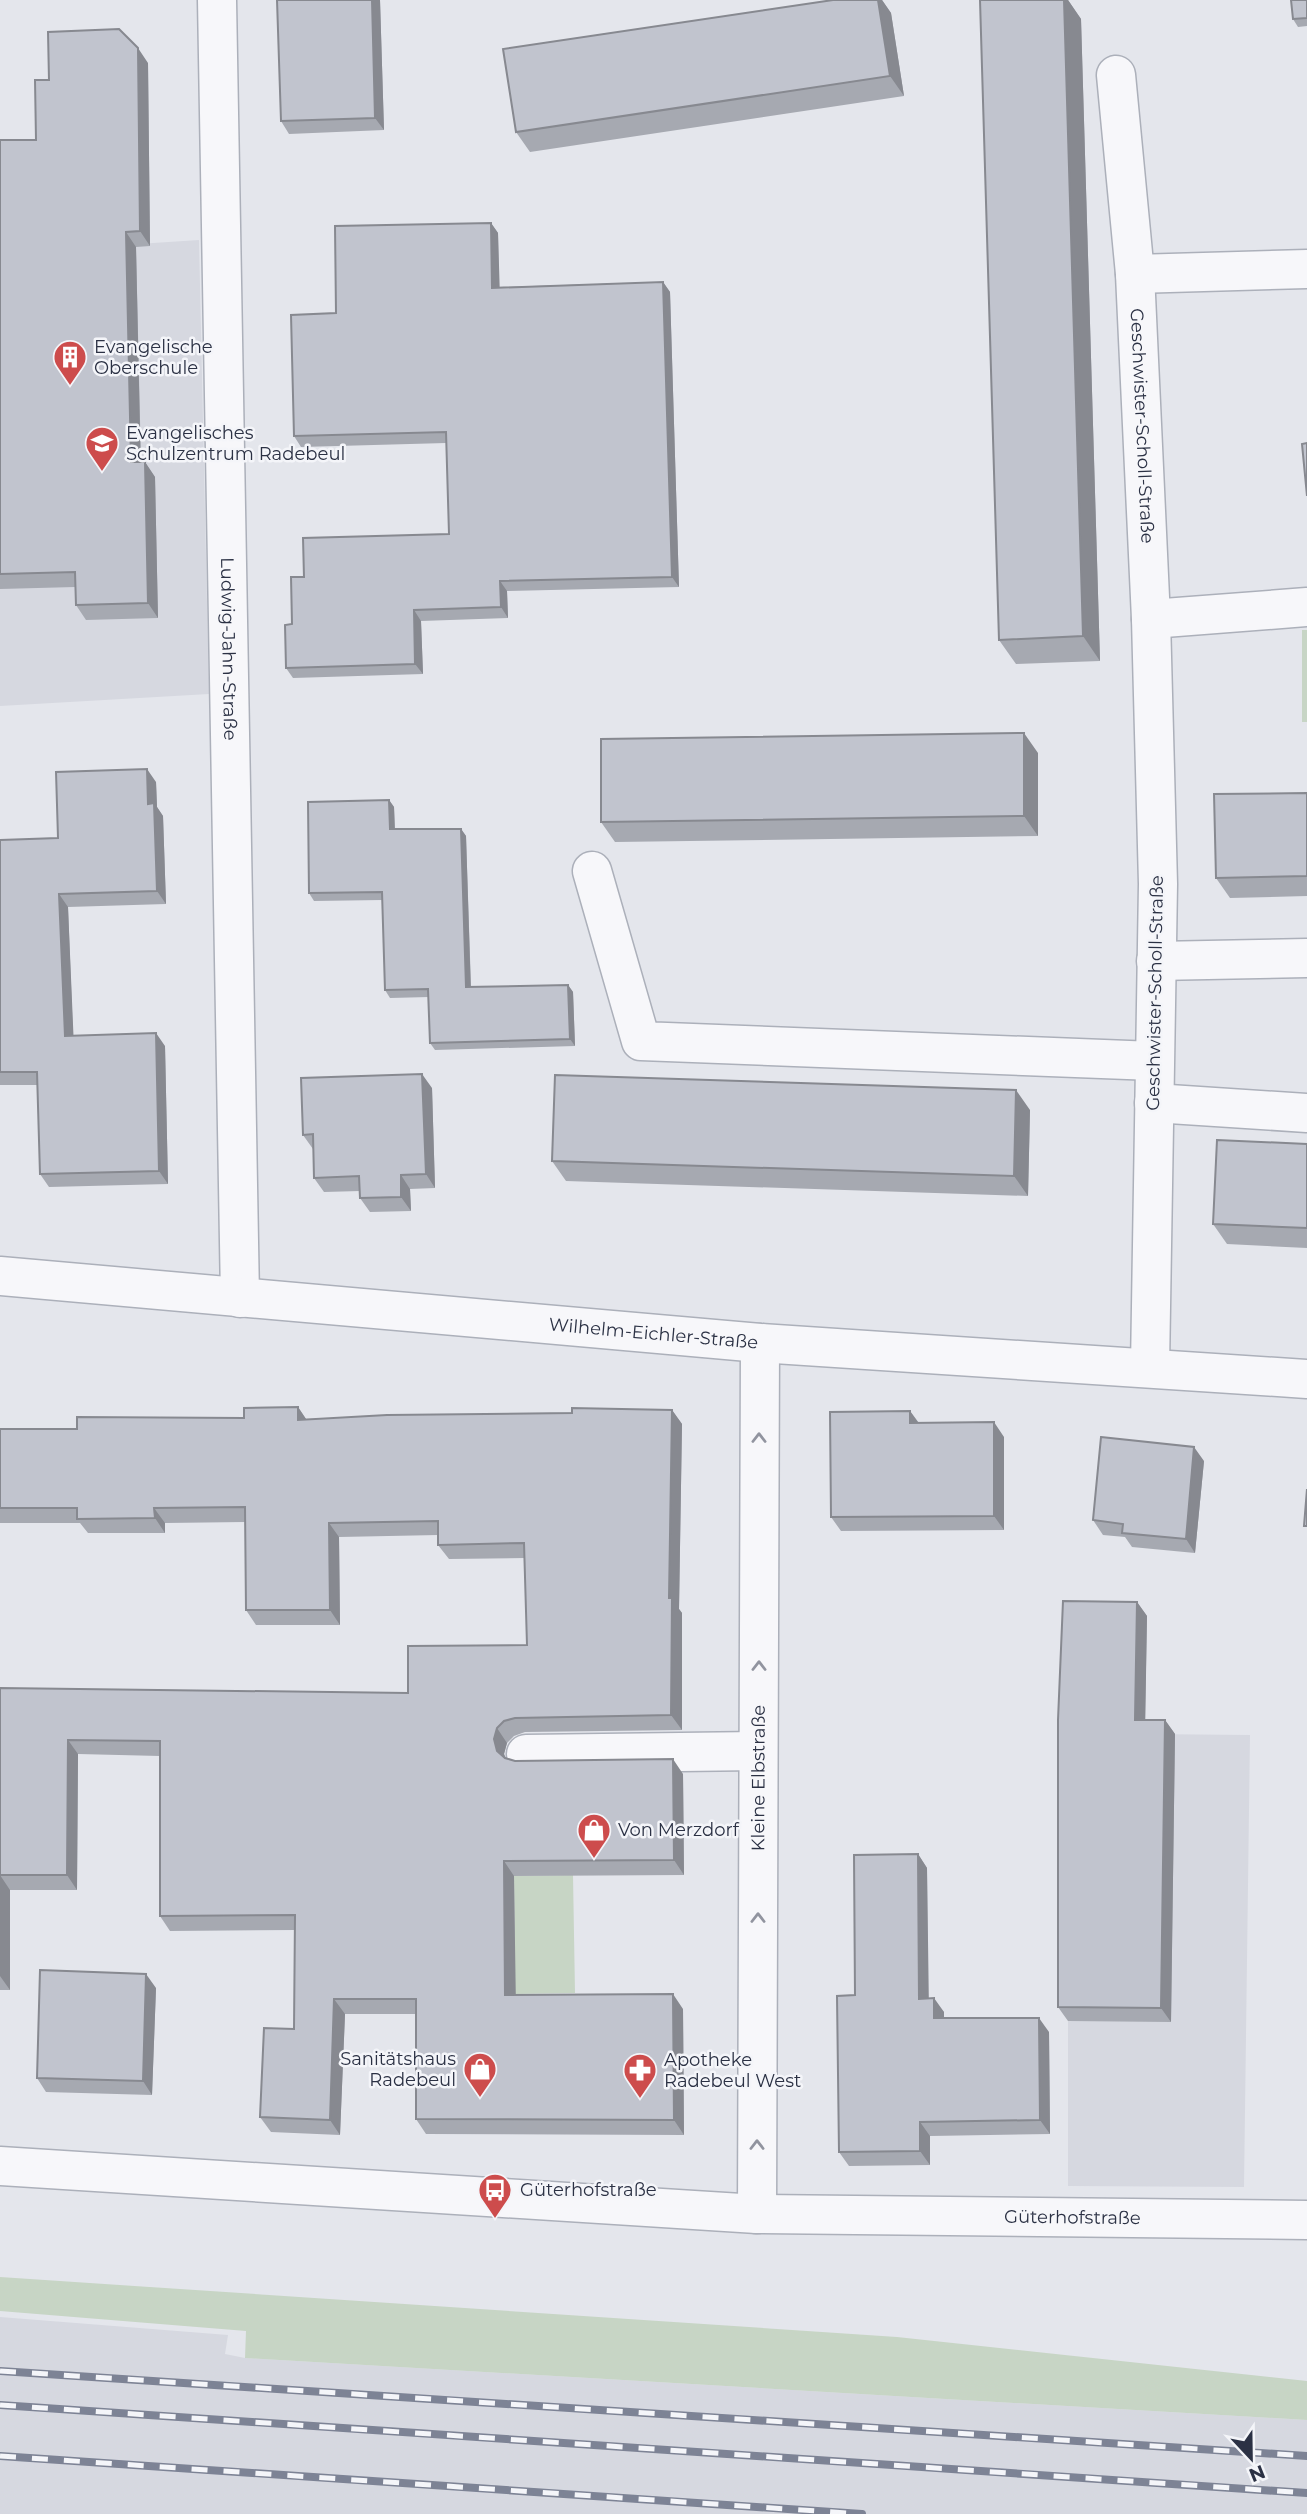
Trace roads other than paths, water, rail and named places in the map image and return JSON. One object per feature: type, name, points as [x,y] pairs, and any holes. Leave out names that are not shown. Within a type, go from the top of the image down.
[{"type":"street","name":"Ludwig-Jahn-Straße","points":[[217,0],[240,1298]]},
{"type":"street","name":"Geschwister-Scholl-Straße","points":[[1116,75],[1135,274],[1151,618],[1158,884],[1150,1367]]},
{"type":"street","points":[[1135,274],[1307,269]]},
{"type":"street","points":[[1151,618],[1307,607]]},
{"type":"street","points":[[592,872],[641,1041],[1154,1061]]},
{"type":"street","points":[[1156,961],[1307,958]]},
{"type":"street","points":[[1154,1104],[1307,1113]]},
{"type":"street","name":"Wilhelm-Eichler-Straße","points":[[0,1276],[760,1343],[1307,1379]]},
{"type":"street","name":"Kleine Elbstraße","points":[[757,2214],[760,1343]]},
{"type":"street","points":[[526,1754],[758,1751]]},
{"type":"street","name":"Güterhofstraße","points":[[0,2166],[757,2214],[1307,2220]]},
{"type":"railway","points":[[0,2371],[1307,2456]]},
{"type":"railway","points":[[0,2405],[1307,2493]]},
{"type":"railway","points":[[0,2456],[862,2514]]},
{"type":"place","name":"Evangelische Oberschule","points":[[70,387]]},
{"type":"place","name":"Evangelisches Schulzentrum Radebeul","points":[[102,473]]},
{"type":"place","name":"Von Merzdorf","points":[[594,1860]]},
{"type":"place","name":"Sanitätshaus Radebeul","points":[[480,2099]]},
{"type":"place","name":"Apotheke Radebeul West","points":[[640,2100]]},
{"type":"place","name":"Güterhofstraße","points":[[495,2220]]}]
